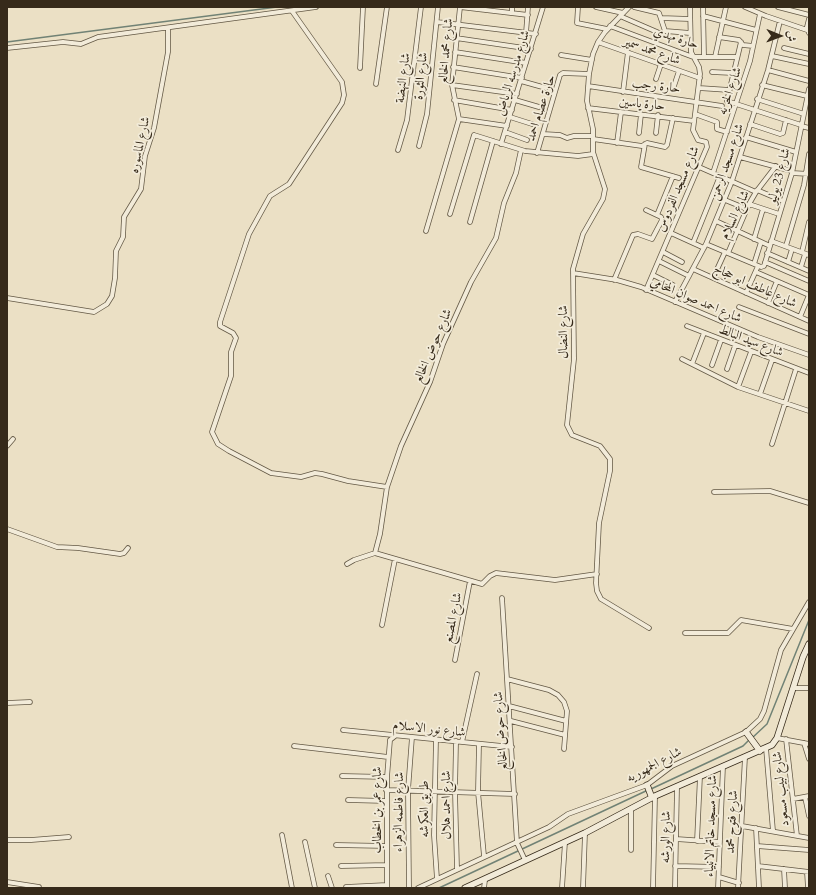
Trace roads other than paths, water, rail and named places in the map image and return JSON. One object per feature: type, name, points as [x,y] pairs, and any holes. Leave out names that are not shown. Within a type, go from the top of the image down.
[{"type":"street","points":[[7,48],[64,42],[82,44],[98,37],[168,29],[316,7]]},
{"type":"street","points":[[360,68],[363,7]]},
{"type":"street","points":[[376,84],[387,7]]},
{"type":"street","name":"شارع النهضة","points":[[398,150],[407,120],[421,7]]},
{"type":"street","name":"شارع الثورة","points":[[419,146],[427,114],[438,7]]},
{"type":"street","points":[[460,7],[528,15]]},
{"type":"street","name":"شارع محمد الخالع","points":[[459,119],[452,86],[457,24],[460,7]]},
{"type":"street","points":[[512,7],[512,13]]},
{"type":"street","points":[[526,33],[528,7]]},
{"type":"street","name":"شارع مدرسه الرياض","points":[[501,144],[536,34],[543,7]]},
{"type":"street","name":"حارة مهدي","points":[[578,7],[577,23],[608,28],[693,57],[737,57]]},
{"type":"street","points":[[596,7],[621,15],[664,35]]},
{"type":"street","name":"شارع النضال","points":[[629,7],[608,28],[598,42],[589,74],[588,108],[591,118],[593,154],[604,184],[605,194],[583,234],[573,273],[574,359],[568,429],[575,436],[600,446],[607,454],[610,465],[600,512],[596,583],[601,598],[649,628]]},
{"type":"street","points":[[634,7],[658,13],[665,31],[690,33]]},
{"type":"street","name":"شارع مسجد الفردوس","points":[[646,290],[707,150],[706,142],[698,140],[695,135],[694,121],[700,78],[699,67],[691,52],[690,7]]},
{"type":"street","points":[[703,7],[704,57]]},
{"type":"street","points":[[715,57],[726,7]]},
{"type":"street","points":[[745,7],[760,14],[808,31],[809,20]]},
{"type":"street","points":[[778,7],[809,15]]},
{"type":"street","points":[[292,11],[342,82],[344,95],[342,103],[290,184],[270,196],[249,234],[220,322],[220,326],[233,333],[236,338],[232,352],[231,376],[212,432],[218,444],[271,473],[301,477],[315,473],[348,481],[387,487]]},
{"type":"street","name":"شارع الحريه","points":[[713,173],[750,61],[760,14]]},
{"type":"street","points":[[704,16],[756,30]]},
{"type":"street","points":[[661,18],[690,19]]},
{"type":"street","name":"شارع مسجد الرحمن","points":[[675,302],[705,246],[732,182],[757,99],[768,70],[780,21]]},
{"type":"street","points":[[437,22],[536,34]]},
{"type":"street","name":"شارع الماسوره","points":[[7,298],[94,312],[107,304],[112,296],[115,278],[115,254],[122,236],[124,217],[141,189],[145,156],[154,128],[168,52],[168,29]]},
{"type":"street","points":[[720,37],[741,42],[743,45],[753,46]]},
{"type":"street","points":[[456,38],[531,49]]},
{"type":"street","name":"شارع محمد سمير","points":[[598,42],[700,78]]},
{"type":"street","points":[[741,42],[727,101],[809,128]]},
{"type":"street","points":[[784,48],[809,54]]},
{"type":"street","points":[[455,52],[526,63]]},
{"type":"street","points":[[623,92],[628,52]]},
{"type":"street","points":[[561,55],[592,60]]},
{"type":"street","points":[[772,56],[809,64]]},
{"type":"street","points":[[656,79],[661,64]]},
{"type":"street","points":[[453,67],[521,79],[546,88]]},
{"type":"street","points":[[768,70],[809,80]]},
{"type":"street","points":[[674,86],[679,71]]},
{"type":"street","points":[[712,72],[733,73]]},
{"type":"street","name":"حارة عصام احمد","points":[[537,152],[560,75],[589,74]]},
{"type":"street","points":[[762,85],[807,96]]},
{"type":"street","points":[[452,86],[517,94]]},
{"type":"street","name":"حارة رجب","points":[[588,86],[722,106]]},
{"type":"street","points":[[699,88],[729,90]]},
{"type":"street","name":"شارع 23 يوليو","points":[[758,265],[765,262],[792,172],[809,89]]},
{"type":"street","points":[[757,99],[804,114]]},
{"type":"street","points":[[454,100],[512,110]]},
{"type":"street","points":[[515,100],[539,107]]},
{"type":"street","name":"حارة ياسين","points":[[588,108],[658,115],[694,121]]},
{"type":"street","points":[[618,143],[621,112]]},
{"type":"street","points":[[639,134],[641,114]]},
{"type":"street","points":[[695,114],[717,122],[718,129],[726,132]]},
{"type":"street","points":[[656,133],[658,115]]},
{"type":"street","points":[[510,117],[532,124]]},
{"type":"street","points":[[542,134],[560,135],[567,138],[574,136],[593,138],[642,146],[645,143],[663,147],[666,146],[673,118]]},
{"type":"street","points":[[426,231],[459,119],[507,126]]},
{"type":"street","points":[[750,124],[780,134],[786,120]]},
{"type":"street","points":[[505,132],[527,140]]},
{"type":"street","points":[[450,214],[474,136],[476,135],[520,150],[578,156],[593,154]]},
{"type":"street","points":[[746,137],[796,152]]},
{"type":"street","points":[[470,222],[493,141]]},
{"type":"street","points":[[645,143],[641,167],[679,178]]},
{"type":"street","name":"شارع حوض الخالع","points":[[375,553],[382,524],[387,487],[411,421],[430,382],[442,344],[468,288],[496,238],[504,203],[516,173],[520,150]]},
{"type":"street","points":[[786,246],[807,174],[809,154]]},
{"type":"street","points":[[740,156],[792,172],[807,174]]},
{"type":"street","name":"شارع السلام","points":[[714,276],[738,231],[756,191],[776,166]]},
{"type":"street","points":[[699,167],[732,182],[783,201]]},
{"type":"street","points":[[657,215],[673,176]]},
{"type":"street","points":[[693,243],[720,176]]},
{"type":"street","points":[[725,200],[747,209]]},
{"type":"street","points":[[749,204],[779,214]]},
{"type":"street","points":[[754,239],[763,209]]},
{"type":"street","points":[[614,280],[634,234],[650,239],[653,238],[662,219],[646,210]]},
{"type":"street","points":[[716,221],[761,242],[786,246],[805,254]]},
{"type":"street","points":[[801,267],[805,254],[809,222]]},
{"type":"street","points":[[671,233],[693,243],[727,252],[758,265]]},
{"type":"street","points":[[746,293],[756,272],[761,242]]},
{"type":"street","points":[[788,262],[792,249]]},
{"type":"street","points":[[662,252],[682,262]]},
{"type":"street","points":[[767,253],[809,271]]},
{"type":"street","points":[[658,261],[689,276]]},
{"type":"street","points":[[765,262],[809,281]]},
{"type":"street","name":"شارع عاطف ابو حجاج","points":[[693,269],[809,322]]},
{"type":"street","points":[[756,272],[809,295],[800,317]]},
{"type":"street","name":"شارع احمد صوان المحامي","points":[[573,273],[614,280],[646,290],[758,337],[809,355]]},
{"type":"street","points":[[653,274],[673,285]]},
{"type":"street","points":[[768,303],[777,281]]},
{"type":"street","points":[[739,307],[809,334]]},
{"type":"street","name":"شارع سيد البالط","points":[[686,326],[809,373]]},
{"type":"street","points":[[692,364],[704,333]]},
{"type":"street","points":[[712,365],[722,340]]},
{"type":"street","points":[[727,369],[736,346]]},
{"type":"street","points":[[738,387],[751,352]]},
{"type":"street","points":[[682,359],[738,387],[809,411]]},
{"type":"street","points":[[760,394],[772,360]]},
{"type":"street","points":[[772,444],[796,368]]},
{"type":"street","points":[[7,446],[13,439]]},
{"type":"street","points":[[714,492],[770,491],[809,502]]},
{"type":"street","points":[[7,529],[57,547],[78,548],[120,554],[124,554],[128,548]]},
{"type":"street","points":[[347,564],[375,553],[482,584],[490,576],[496,573],[555,580],[597,574]]},
{"type":"street","points":[[382,625],[395,559]]},
{"type":"street","name":"شارع المصنع","points":[[455,660],[470,581]]},
{"type":"street","name":"شارع حوض الخالع","points":[[502,598],[518,845],[524,857]]},
{"type":"street","name":"شارع الجمهوريه","points":[[418,888],[484,856],[518,845],[568,814],[648,786],[656,776],[672,766],[747,734],[760,719],[782,650],[809,602]]},
{"type":"street","points":[[685,633],[728,633],[732,631],[737,622],[741,620],[793,629]]},
{"type":"street","points":[[465,888],[475,886],[524,857],[585,833],[631,810],[653,796],[745,757],[761,748],[772,745],[777,738],[803,657],[809,644]]},
{"type":"street","points":[[462,742],[477,674]]},
{"type":"street","points":[[507,679],[549,690],[558,695],[564,702],[567,711],[564,749]]},
{"type":"street","points":[[793,688],[809,688]]},
{"type":"street","points":[[7,703],[30,702]]},
{"type":"street","points":[[509,706],[566,721]]},
{"type":"street","points":[[511,721],[565,735]]},
{"type":"street","name":"شارع نور الاسلام","points":[[343,730],[512,747]]},
{"type":"street","points":[[747,734],[761,748],[773,832]]},
{"type":"street","name":"شارع عمر بن الخطاب","points":[[387,886],[386,790],[390,740],[395,736]]},
{"type":"street","name":"شارع فاطمه الزهراء","points":[[409,888],[408,790],[412,737]]},
{"type":"street","points":[[777,738],[809,744]]},
{"type":"street","name":"طريق العكرشه","points":[[436,739],[434,835],[437,879]]},
{"type":"street","name":"شارع لبيب مسعود","points":[[786,739],[797,836]]},
{"type":"street","name":"شارع احمد هلال","points":[[456,741],[455,792],[457,869]]},
{"type":"street","points":[[804,743],[809,759]]},
{"type":"street","points":[[479,744],[478,792],[484,856]]},
{"type":"street","points":[[294,746],[388,757]]},
{"type":"street","name":"شارع فتوح محمد","points":[[738,886],[745,757]]},
{"type":"street","name":"شارع مسجد خاتم الانبياء","points":[[718,888],[723,766]]},
{"type":"street","points":[[342,776],[387,777]]},
{"type":"street","points":[[697,841],[700,776]]},
{"type":"street","points":[[648,786],[653,796],[654,888]]},
{"type":"street","name":"شارع الورشه","points":[[675,888],[677,787]]},
{"type":"street","points":[[386,790],[515,794]]},
{"type":"street","points":[[793,799],[807,796],[809,816]]},
{"type":"street","points":[[348,800],[386,800]]},
{"type":"street","points":[[631,810],[631,850]]},
{"type":"street","points":[[742,826],[809,838]]},
{"type":"street","points":[[756,828],[759,888]]},
{"type":"street","points":[[583,888],[585,833]]},
{"type":"street","points":[[282,835],[292,888]]},
{"type":"street","points":[[7,840],[70,837]]},
{"type":"street","points":[[676,839],[720,842]]},
{"type":"street","points":[[306,842],[315,888]]},
{"type":"street","points":[[562,888],[565,842]]},
{"type":"street","points":[[336,845],[387,846]]},
{"type":"street","points":[[757,846],[809,850]]},
{"type":"street","points":[[341,866],[387,865]]},
{"type":"street","points":[[675,866],[719,867]]},
{"type":"street","points":[[758,866],[808,872],[808,888]]},
{"type":"street","points":[[784,869],[785,888]]},
{"type":"street","points":[[328,876],[332,888]]},
{"type":"street","points":[[719,877],[738,886]]},
{"type":"street","points":[[484,888],[485,880]]},
{"type":"street","points":[[7,882],[39,887]]},
{"type":"street","points":[[346,888],[387,886]]},
{"type":"waterway","points":[[7,42],[277,7]]},
{"type":"waterway","points":[[752,738],[767,724],[809,620]]},
{"type":"waterway","points":[[651,789],[743,746],[749,740]]},
{"type":"waterway","points":[[439,888],[648,790]]}]
